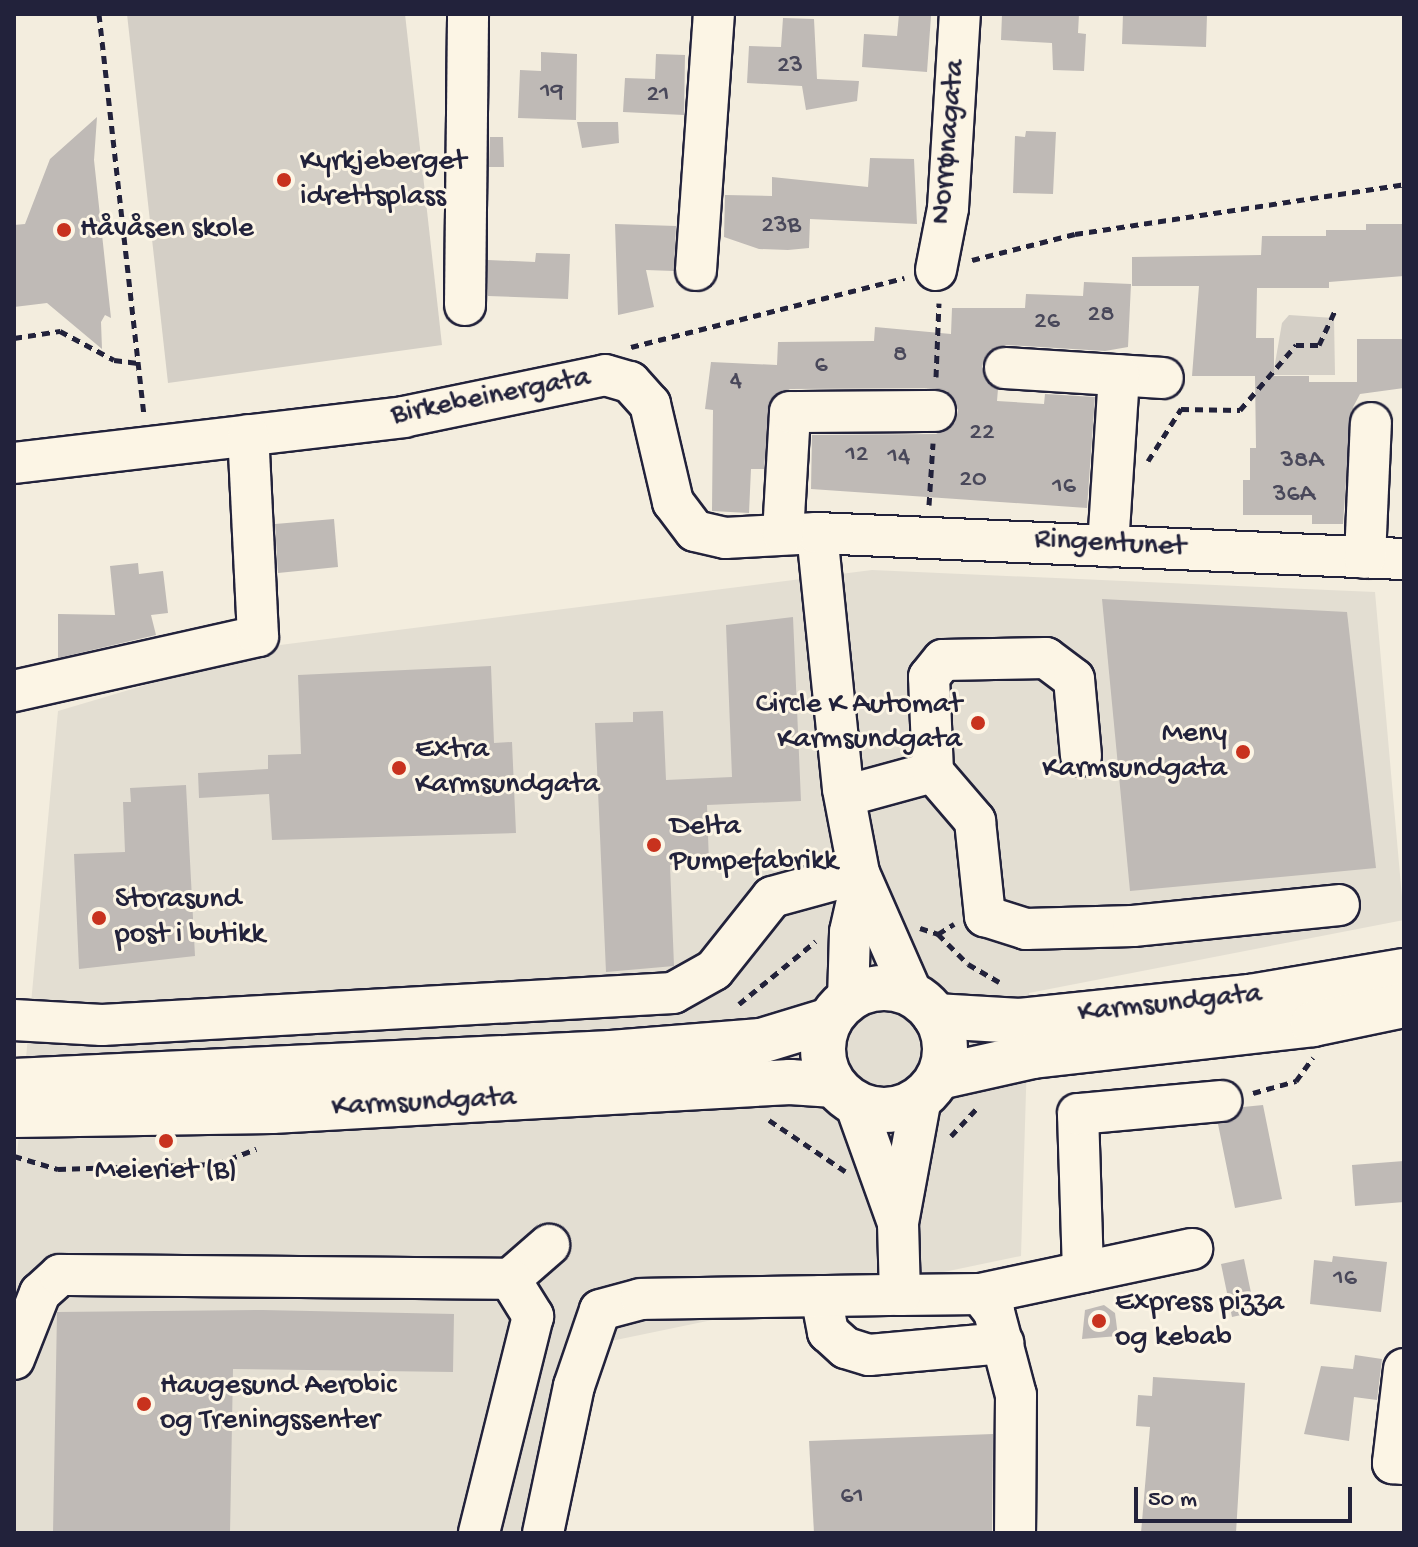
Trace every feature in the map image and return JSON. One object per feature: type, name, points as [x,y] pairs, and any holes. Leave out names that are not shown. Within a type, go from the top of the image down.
[{"type":"main road","name":"Karmsundgata","points":[[924,1006],[1020,1021],[1250,997],[1404,971]]},
{"type":"main road","points":[[877,988],[924,1006],[944,1045],[930,1087],[887,1110],[844,1094],[823,1046],[839,1010],[877,988]]},
{"type":"main road","name":"Karmsundgata","points":[[930,1087],[1033,1056],[1313,1024],[1404,1005]]},
{"type":"main road","name":"Karmsundgata","points":[[14,1081],[611,1053],[761,1041],[839,1010]]},
{"type":"main road","name":"Karmsundgata","points":[[14,1115],[272,1111],[775,1082],[844,1094]]},
{"type":"street","points":[[465,305],[468,14]]},
{"type":"street","points":[[696,270],[714,14]]},
{"type":"street","name":"Norrønagata","points":[[936,270],[948,208],[960,14]]},
{"type":"street","points":[[1005,368],[1163,378]]},
{"type":"street","points":[[1108,546],[1119,375]]},
{"type":"street","name":"Birkebeinergata","points":[[14,463],[448,410],[616,376],[650,404],[680,515],[695,531],[725,538]]},
{"type":"street","points":[[924,1006],[860,878],[800,533],[790,412],[935,411]]},
{"type":"street","points":[[1371,423],[1385,558]]},
{"type":"street","points":[[14,691],[258,636],[248,435]]},
{"type":"street","name":"Ringentunet","points":[[725,538],[800,533],[1385,558]]},
{"type":"street","points":[[1081,756],[1074,679],[1046,658],[943,660],[929,677],[933,772],[975,821],[985,916],[1026,929],[1133,926],[1339,905]]},
{"type":"street","points":[[845,796],[933,772]]},
{"type":"street","points":[[839,1010],[860,878]]},
{"type":"street","points":[[14,1020],[55,1026],[163,1022],[673,993],[714,970],[772,897],[860,878]]},
{"type":"street","points":[[900,1295],[898,1223],[930,1087]]},
{"type":"street","points":[[844,1094],[898,1223]]},
{"type":"street","points":[[1083,1272],[1078,1114],[1221,1101]]},
{"type":"street","points":[[14,1359],[40,1293],[60,1275],[510,1279],[549,1245]]},
{"type":"street","points":[[543,1533],[590,1326],[615,1302],[980,1294],[1192,1249]]},
{"type":"street","points":[[479,1533],[533,1316],[510,1279]]},
{"type":"street","points":[[980,1294],[994,1312],[1016,1395],[1015,1533]]},
{"type":"street","points":[[821,1296],[828,1332],[846,1348],[869,1355],[1003,1343]]},
{"type":"street","points":[[533,1316],[590,1326]]},
{"type":"street","points":[[1404,1369],[1393,1463],[1404,1464]]},
{"type":"path","points":[[99,14],[145,427]]},
{"type":"path","points":[[617,350],[1075,234],[1404,184]]},
{"type":"path","points":[[1114,465],[1146,465],[1181,409],[1240,410],[1296,345],[1319,345],[1335,310]]},
{"type":"path","points":[[14,338],[60,331],[114,360],[138,363]]},
{"type":"path","points":[[910,927],[938,934],[983,975],[1013,985]]},
{"type":"path","points":[[1221,1101],[1296,1081],[1313,1057]]},
{"type":"path","points":[[127,1157],[127,1167]]},
{"type":"shaded area","name":"Kyrkjeberget idrettsplass","points":[[127,14],[405,14],[442,345],[168,383]]},
{"type":"shaded area","points":[[1289,315],[1334,318],[1335,375],[1273,375],[1282,323]]},
{"type":"shaded area","points":[[872,570],[1375,592],[1404,920],[1029,993],[1021,1256],[611,1341],[538,1533],[14,1533],[14,1188],[58,711],[280,645]]},
{"type":"building","points":[[899,14],[931,16],[927,72],[862,67],[864,34],[897,36]]},
{"type":"building","points":[[1002,14],[1079,14],[1078,33],[1086,34],[1084,71],[1053,70],[1052,43],[1001,40]]},
{"type":"building","points":[[1123,14],[1207,14],[1206,47],[1122,44]]},
{"type":"building","points":[[783,18],[814,19],[817,79],[859,81],[857,101],[806,110],[802,86],[747,83],[749,46],[781,47]]},
{"type":"building","points":[[541,52],[577,54],[576,120],[518,118],[520,70],[541,71]]},
{"type":"building","points":[[656,54],[685,55],[684,115],[623,112],[625,78],[655,79]]},
{"type":"building","name":"Håvåsen skole","points":[[97,117],[94,160],[111,318],[105,315],[101,322],[102,349],[47,303],[14,307],[14,225],[25,224],[50,159]]},
{"type":"building","points":[[577,122],[618,122],[619,143],[582,148]]},
{"type":"building","points":[[1026,131],[1056,132],[1053,194],[1013,193],[1015,136],[1025,137]]},
{"type":"building","points":[[490,137],[503,137],[504,167],[489,167]]},
{"type":"building","points":[[870,158],[914,159],[917,224],[810,219],[809,248],[788,250],[759,249],[724,237],[725,195],[772,196],[772,177],[868,187]]},
{"type":"building","points":[[615,224],[676,226],[674,271],[646,270],[654,307],[618,315]]},
{"type":"building","points":[[1366,224],[1404,224],[1404,276],[1329,282],[1329,288],[1257,288],[1256,338],[1274,338],[1274,376],[1309,376],[1309,382],[1357,382],[1357,339],[1404,339],[1404,388],[1360,394],[1351,411],[1343,524],[1312,524],[1312,515],[1243,515],[1243,480],[1250,480],[1250,448],[1256,448],[1255,376],[1192,376],[1199,286],[1132,286],[1132,257],[1261,255],[1262,236],[1326,236],[1326,230],[1366,230]]},
{"type":"building","points":[[536,253],[570,254],[568,299],[488,296],[488,260],[535,262]]},
{"type":"building","points":[[1084,282],[1131,284],[1128,347],[1105,351],[1006,345],[986,355],[982,367],[998,389],[997,401],[1044,404],[1045,394],[1095,397],[1087,508],[811,489],[812,435],[936,434],[955,423],[958,410],[947,391],[935,388],[790,389],[770,400],[764,469],[751,469],[749,513],[712,511],[713,410],[705,409],[711,362],[777,365],[778,342],[874,341],[875,327],[951,334],[952,308],[1025,308],[1026,294],[1083,296]]},
{"type":"building","points":[[334,519],[338,567],[278,573],[275,524]]},
{"type":"building","points":[[138,563],[139,574],[163,571],[168,613],[151,615],[156,635],[58,658],[58,614],[115,615],[110,566]]},
{"type":"building","points":[[1102,599],[1347,612],[1376,868],[1130,891]]},
{"type":"building","name":"Delta Pumpefabrikk","points":[[793,617],[801,801],[707,805],[709,864],[670,865],[674,966],[606,972],[595,723],[633,722],[633,712],[663,711],[666,780],[732,777],[726,625]]},
{"type":"building","points":[[491,666],[494,743],[512,742],[516,833],[272,840],[269,794],[199,798],[198,773],[268,769],[268,755],[301,754],[298,675]]},
{"type":"building","points":[[186,785],[195,956],[79,969],[74,854],[125,852],[123,802],[131,802],[130,788]]},
{"type":"building","points":[[1263,1105],[1282,1199],[1235,1208],[1218,1124],[1235,1119],[1243,1107]]},
{"type":"building","points":[[1404,1161],[1404,1202],[1355,1206],[1352,1165]]},
{"type":"building","points":[[1333,1256],[1387,1262],[1381,1312],[1310,1304],[1314,1260],[1332,1262]]},
{"type":"building","points":[[1244,1259],[1255,1312],[1232,1317],[1221,1264]]},
{"type":"building","name":"Express pizza og kebab","points":[[1104,1305],[1115,1313],[1118,1336],[1082,1339],[1085,1310]]},
{"type":"building","points":[[263,1310],[454,1314],[453,1372],[233,1369],[230,1533],[53,1533],[57,1312]]},
{"type":"building","points":[[1355,1355],[1382,1359],[1377,1400],[1354,1397],[1349,1441],[1304,1434],[1321,1366],[1353,1369]]},
{"type":"building","points":[[1153,1377],[1245,1383],[1236,1533],[1141,1533],[1150,1427],[1136,1426],[1138,1395],[1152,1396]]},
{"type":"building","points":[[993,1434],[992,1533],[814,1533],[809,1441]]},
{"type":"place","name":"Kyrkjeberget idrettsplass","points":[[284,180]]},
{"type":"place","name":"Håvåsen skole","points":[[64,230]]},
{"type":"place","name":"Circle K Automat Karmsundgata","points":[[978,723]]},
{"type":"place","name":"Meny Karmsundgata","points":[[1243,752]]},
{"type":"place","name":"Extra Karmsundgata","points":[[399,768]]},
{"type":"place","name":"Delta Pumpefabrikk","points":[[654,845]]},
{"type":"place","name":"Storasund post i butikk","points":[[99,918]]},
{"type":"place","name":"Meieriet (B)","points":[[166,1141]]},
{"type":"place","name":"Express pizza og kebab","points":[[1099,1321]]},
{"type":"place","name":"Haugesund Aerobic og Treningssenter","points":[[144,1404]]}]
